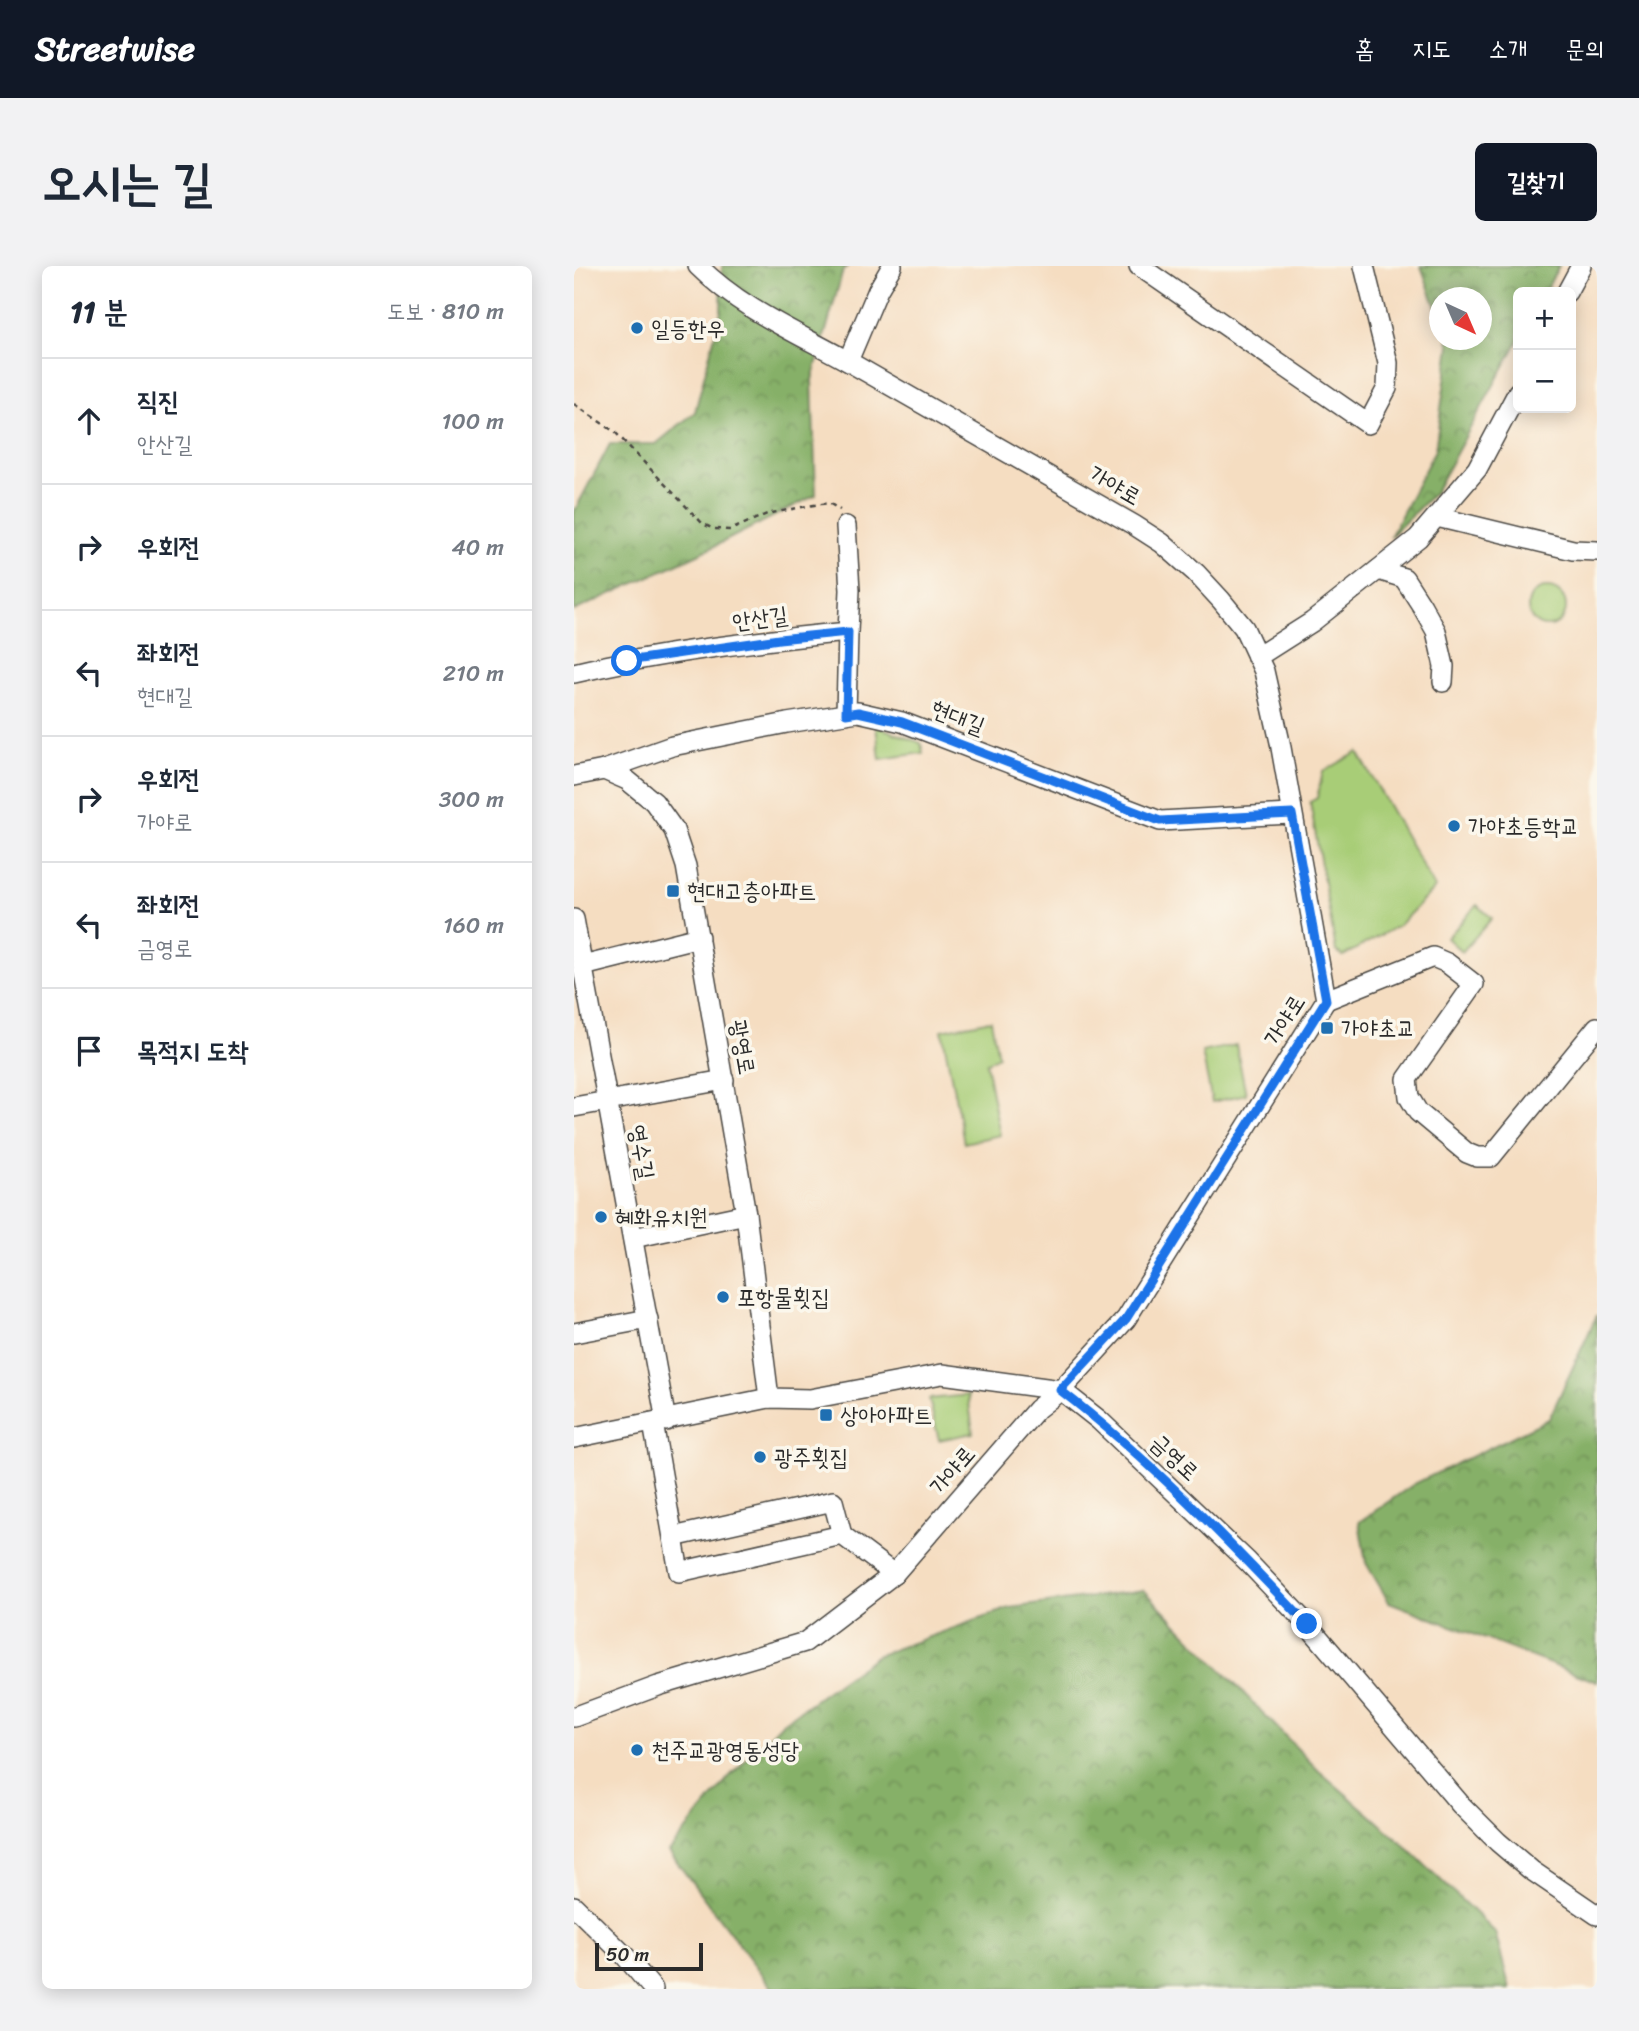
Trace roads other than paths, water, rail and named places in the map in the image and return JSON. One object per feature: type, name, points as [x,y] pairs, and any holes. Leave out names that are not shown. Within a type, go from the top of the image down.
[{"type":"street","name":"가야로","points":[[574,1717],[658,1686],[805,1642],[894,1574],[1037,1409],[1060,1390],[1126,1319],[1326,1000],[1275,718],[1264,671],[1244,628],[1221,600],[1162,542],[848,361],[762,316],[732,296],[698,266]]},
{"type":"street","points":[[848,361],[878,290],[892,266]]},
{"type":"street","points":[[1139,266],[1368,424],[1387,388],[1388,363],[1364,266]]},
{"type":"street","points":[[1570,287],[1581,266]]},
{"type":"street","points":[[1257,657],[1312,622],[1418,538],[1477,469],[1513,401]]},
{"type":"street","points":[[1437,517],[1573,550],[1597,551]]},
{"type":"street","points":[[846,526],[850,590],[846,714]]},
{"type":"street","points":[[1378,570],[1404,578],[1436,631],[1444,666],[1443,682]]},
{"type":"street","name":"안산길","points":[[574,673],[627,661],[848,632]]},
{"type":"street","name":"현대길","points":[[604,770],[672,746],[858,712],[902,722],[1160,821],[1292,814]]},
{"type":"street","points":[[574,776],[604,770]]},
{"type":"street","name":"광영로","points":[[604,770],[627,780],[654,802],[674,830],[686,866],[746,1214],[769,1398]]},
{"type":"street","name":"영수길","points":[[574,919],[648,1319],[678,1572],[842,1535]]},
{"type":"street","points":[[583,966],[699,937]]},
{"type":"street","points":[[1326,1000],[1433,957],[1447,963],[1474,984],[1407,1079],[1409,1097],[1418,1112],[1467,1153],[1477,1157],[1491,1157],[1597,1027]]},
{"type":"street","points":[[574,1107],[724,1080]]},
{"type":"street","points":[[633,1238],[746,1214]]},
{"type":"street","points":[[574,1333],[648,1319]]},
{"type":"street","name":"금영로","points":[[574,1438],[769,1398],[810,1399],[942,1374],[1060,1390],[1099,1420],[1248,1562],[1307,1624],[1461,1805],[1498,1842],[1531,1870],[1597,1915]]},
{"type":"street","points":[[673,1536],[833,1501],[842,1535],[894,1574]]},
{"type":"street","points":[[574,1906],[616,1947],[653,1989]]},
{"type":"place","name":"일등한우","points":[[637,328]]},
{"type":"place","name":"가야초등학교","points":[[1454,826]]},
{"type":"place","name":"현대고층아파트","points":[[673,891]]},
{"type":"place","name":"가야초교","points":[[1327,1028]]},
{"type":"place","name":"혜화유치원","points":[[601,1217]]},
{"type":"place","name":"포항물횟집","points":[[723,1297]]},
{"type":"place","name":"상아아파트","points":[[826,1415]]},
{"type":"place","name":"광주횟집","points":[[760,1457]]},
{"type":"place","name":"천주교광영동성당","points":[[637,1750]]}]
